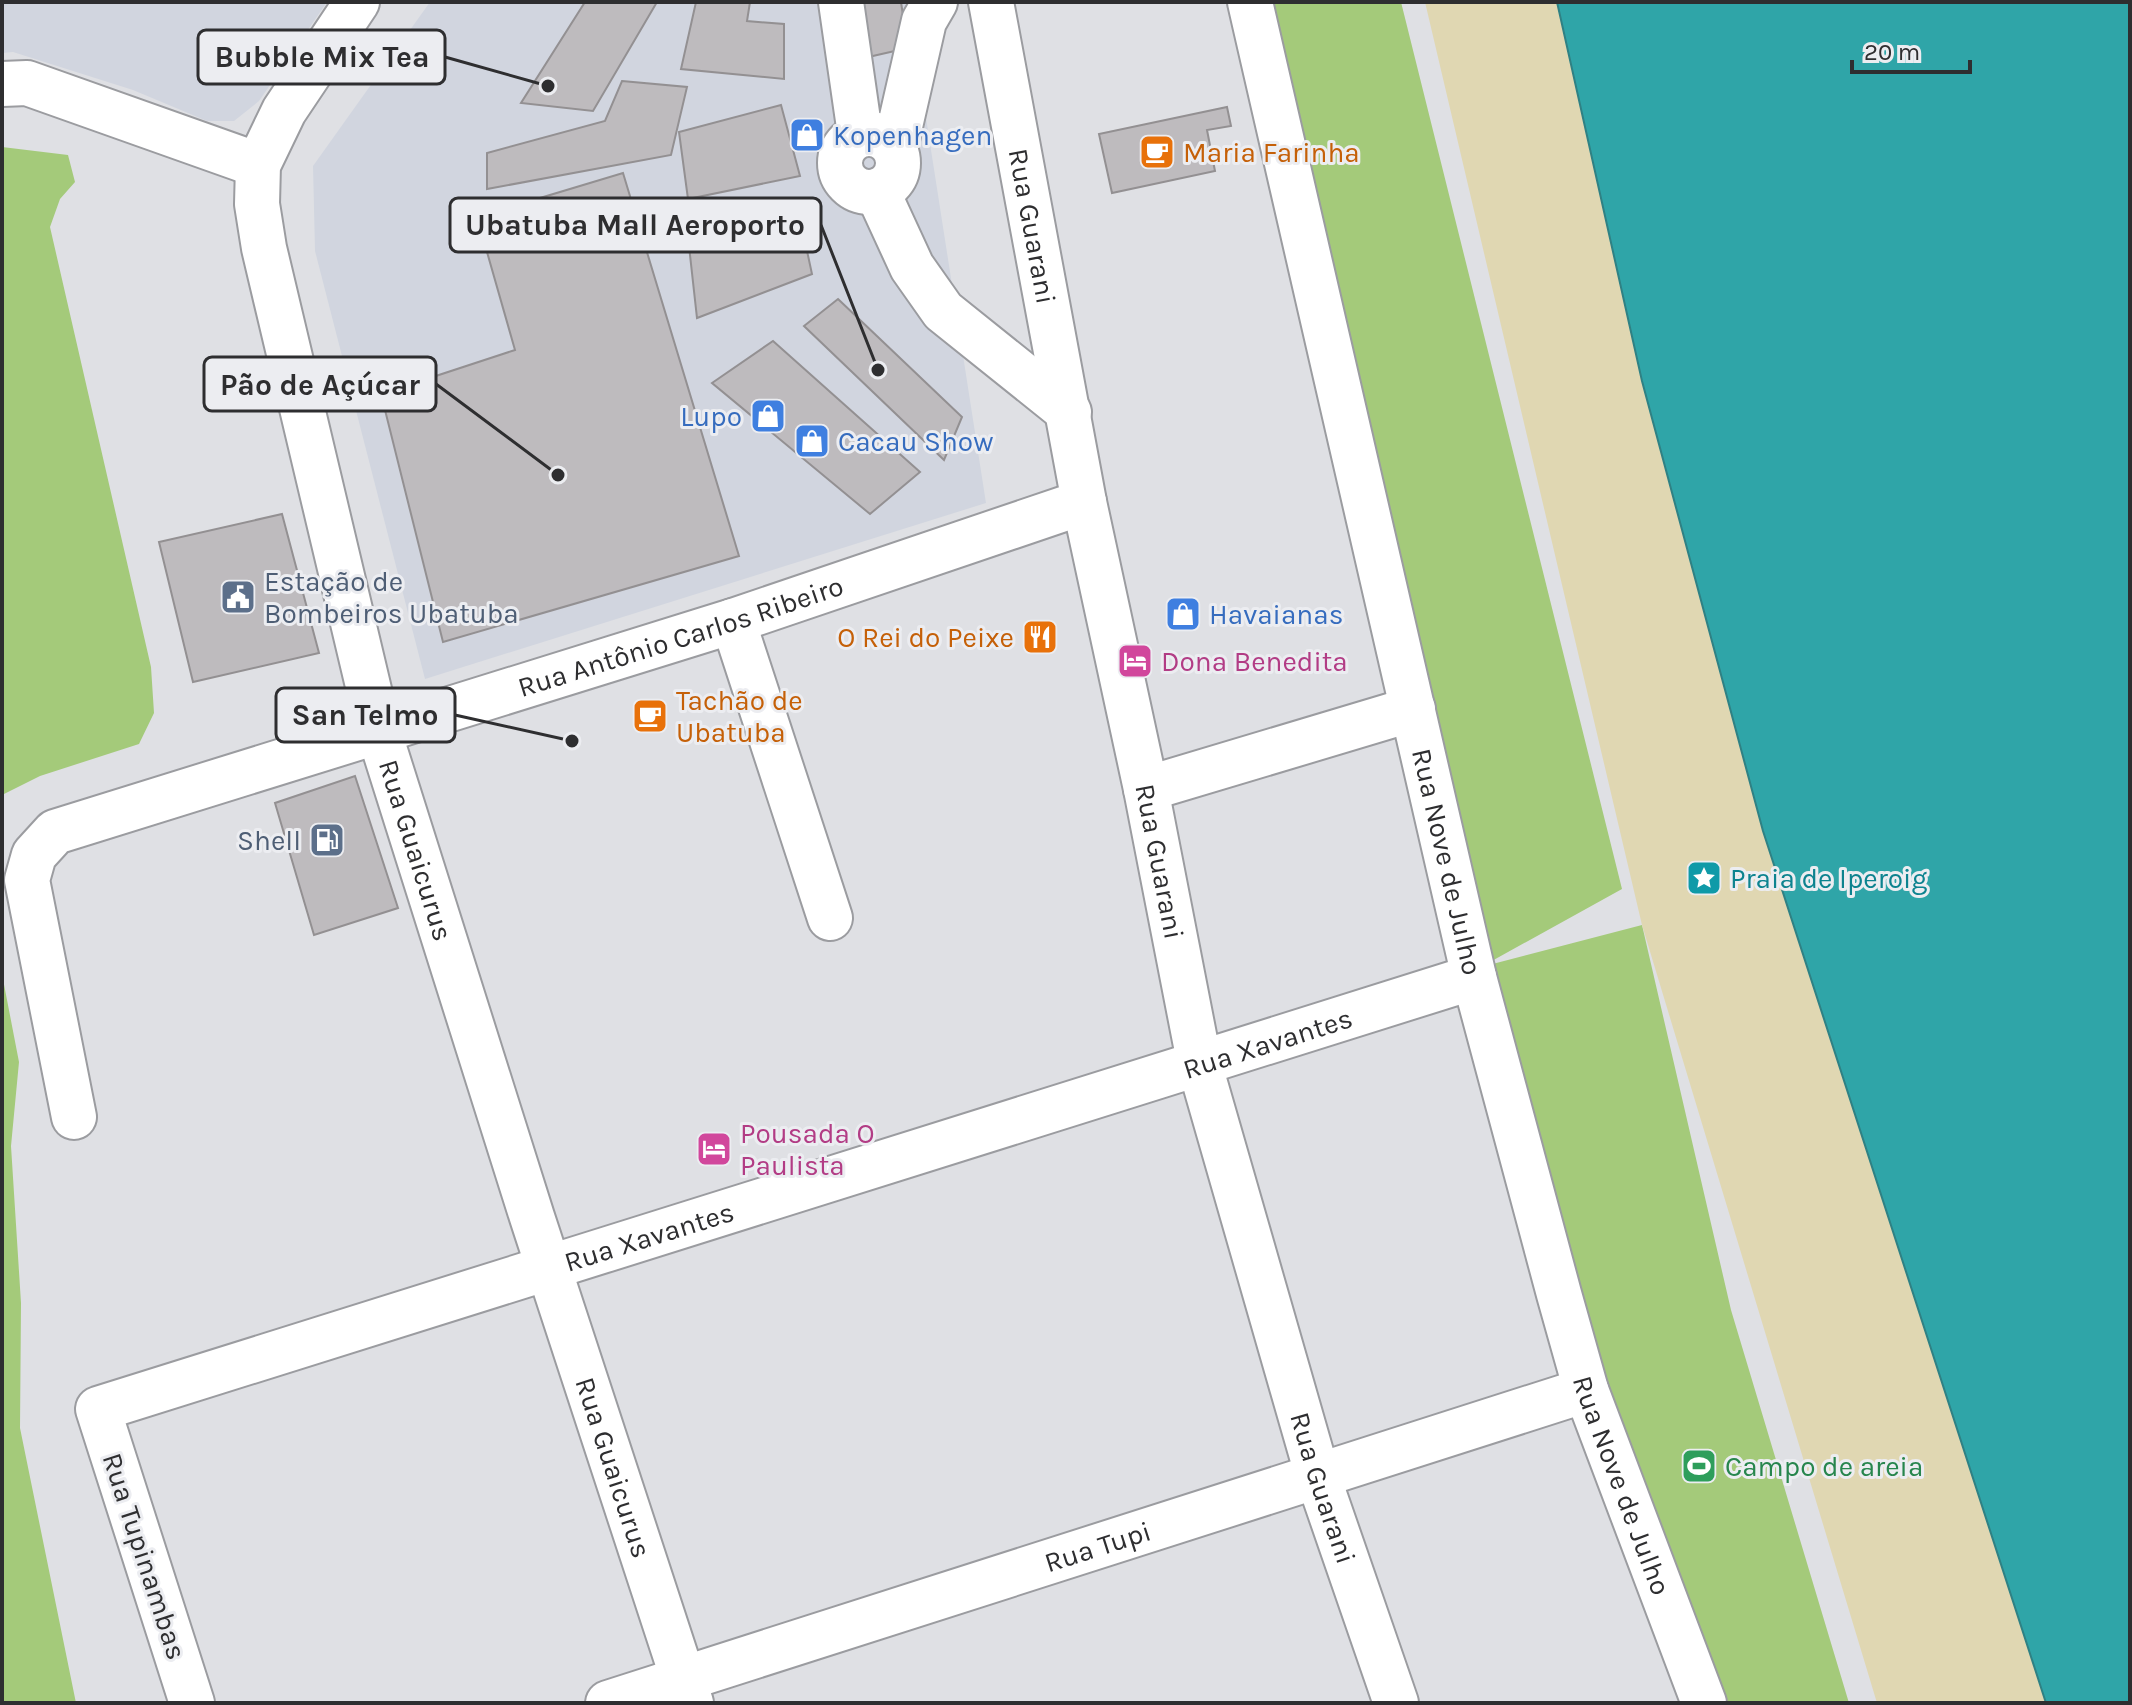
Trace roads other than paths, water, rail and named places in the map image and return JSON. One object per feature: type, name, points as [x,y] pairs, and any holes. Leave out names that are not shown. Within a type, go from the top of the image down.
[{"type":"street","name":"Rua Guaicurus","points":[[357,2],[284,111],[258,165],[257,204],[264,248],[379,732],[687,1692]]},
{"type":"street","points":[[841,2],[877,141],[898,161],[896,174],[889,184],[877,191],[912,267],[943,311],[1069,412]]},
{"type":"street","points":[[877,141],[924,21],[935,2]]},
{"type":"street","name":"Rua Guarani","points":[[991,2],[1084,502],[1146,789],[1200,1066],[1318,1477],[1396,1703]]},
{"type":"street","name":"Rua Nove de Julho","points":[[1250,2],[1474,977],[1586,1390],[1704,1703]]},
{"type":"street","points":[[2,84],[27,83],[258,165]]},
{"type":"street","name":"Rua Antônio Carlos Ribeiro","points":[[74,1117],[27,880],[34,855],[55,832],[733,621],[1084,502]]},
{"type":"street","points":[[733,621],[830,918]]},
{"type":"street","points":[[1146,789],[1413,709]]},
{"type":"street","name":"Rua Xavantes","points":[[98,1409],[548,1266],[1200,1066],[1474,977]]},
{"type":"street","name":"Rua Tupi","points":[[608,1703],[687,1692],[1318,1477],[1586,1390]]},
{"type":"street","name":"Rua Tupinambas","points":[[98,1409],[192,1703]]},
{"type":"water","points":[[1557,2],[2130,2],[2130,1703],[2046,1703],[1763,831],[1642,381]]},
{"type":"place","name":"Bubble Mix Tea","points":[[548,86]]},
{"type":"place","name":"Kopenhagen","points":[[807,135]]},
{"type":"place","name":"Maria Farinha","points":[[1157,152]]},
{"type":"place","name":"Ubatuba Mall Aeroporto","points":[[878,370]]},
{"type":"place","name":"Lupo","points":[[768,416]]},
{"type":"place","name":"Cacau Show","points":[[812,441]]},
{"type":"place","name":"Pão de Açúcar","points":[[558,475]]},
{"type":"place","name":"Estação de Bombeiros Ubatuba","points":[[238,597]]},
{"type":"place","name":"Havaianas","points":[[1183,614]]},
{"type":"place","name":"O Rei do Peixe","points":[[1040,637]]},
{"type":"place","name":"Dona Benedita","points":[[1135,661]]},
{"type":"place","name":"Tachão de Ubatuba","points":[[650,716]]},
{"type":"place","name":"San Telmo","points":[[572,741]]},
{"type":"place","name":"Shell","points":[[327,840]]},
{"type":"place","name":"Praia de Iperoig","points":[[1704,878]]},
{"type":"place","name":"Pousada O Paulista","points":[[714,1149]]},
{"type":"place","name":"Campo de areia","points":[[1699,1466]]}]
